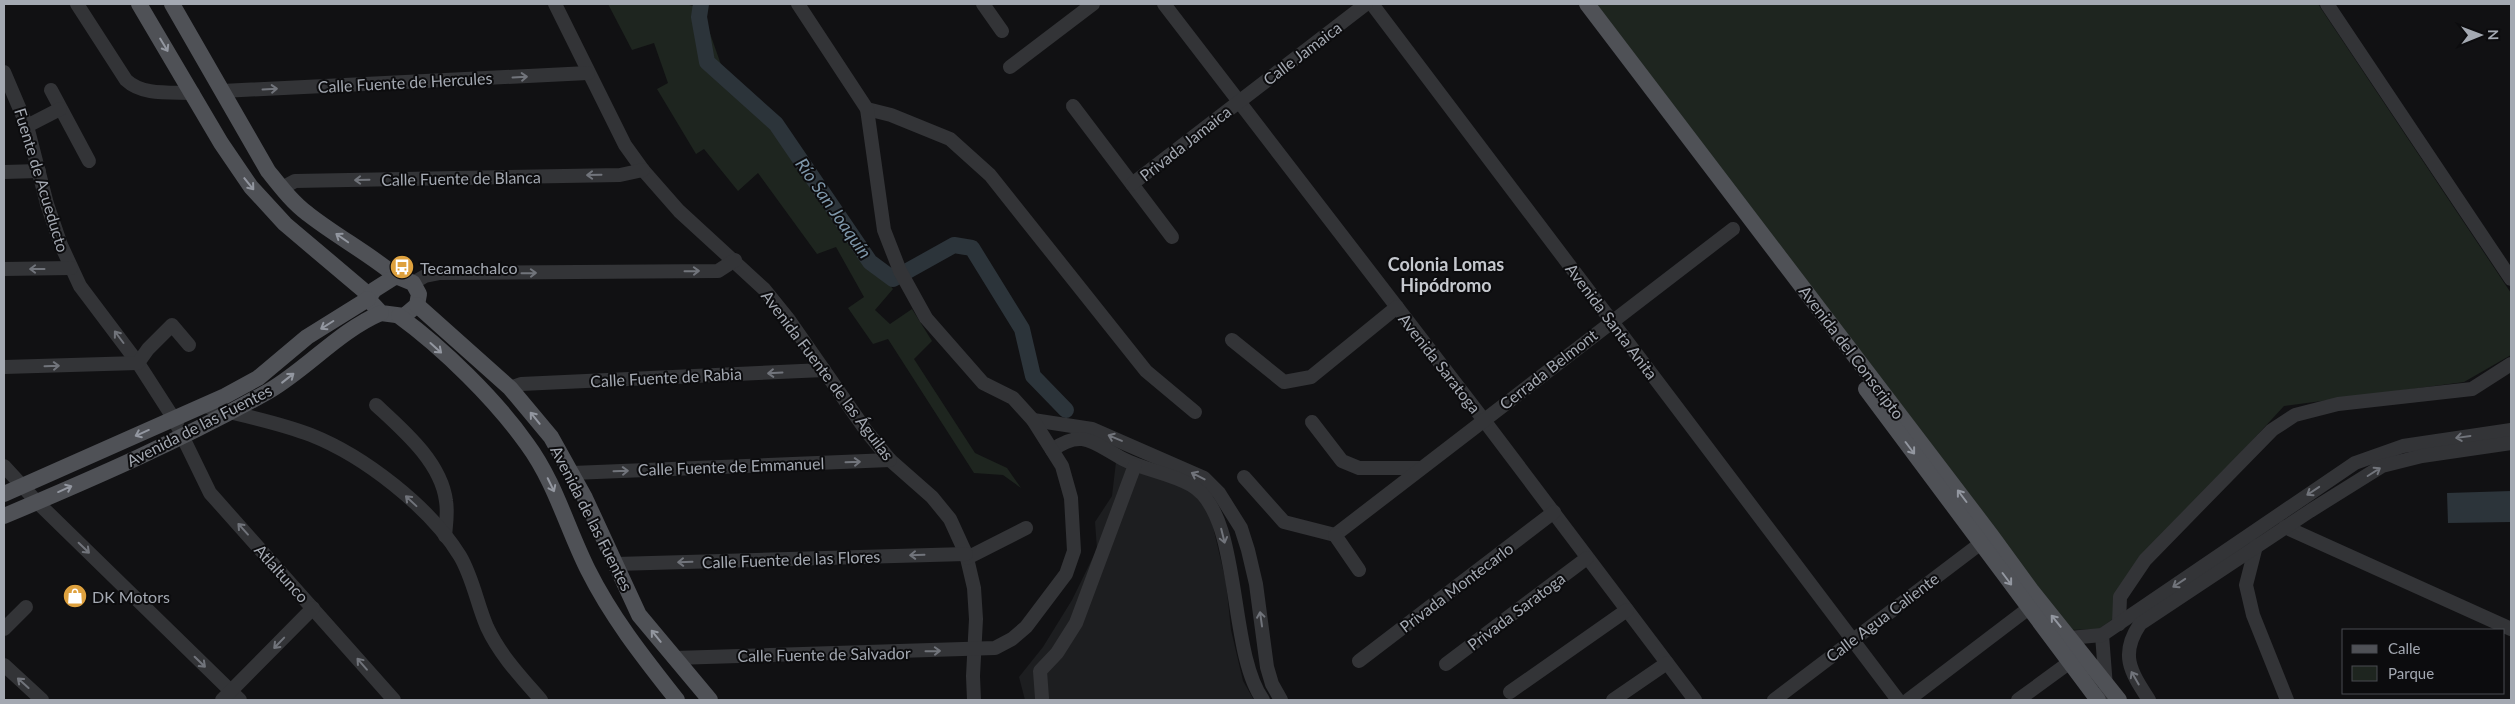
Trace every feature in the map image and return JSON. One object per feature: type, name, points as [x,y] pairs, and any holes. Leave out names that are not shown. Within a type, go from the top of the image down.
[{"type":"main road","points":[[139,4],[221,143],[251,187],[285,224],[346,274],[381,313],[399,316],[408,314],[417,305],[419,294],[413,283],[396,276],[307,213],[268,171],[172,4]]},
{"type":"main road","name":"Avenida del Conscripto","points":[[1576,4],[1986,539],[2119,700]]},
{"type":"main road","name":"Avenida del Conscripto","points":[[1587,4],[1986,539],[2029,608],[2098,700]]},
{"type":"main road","points":[[346,274],[364,252]]},
{"type":"main road","points":[[368,297],[396,276]]},
{"type":"main road","name":"Avenida de las Fuentes","points":[[4,494],[205,406],[258,378],[307,337],[368,297]]},
{"type":"main road","name":"Avenida de las Fuentes","points":[[417,305],[510,388],[551,437],[585,498],[639,615],[710,700]]},
{"type":"main road","name":"Avenida de las Fuentes","points":[[4,516],[182,437],[231,413],[282,383],[335,341],[381,313]]},
{"type":"main road","name":"Avenida de las Fuentes","points":[[399,316],[473,382],[515,428],[538,461],[608,607],[634,645],[677,700]]},
{"type":"main road","points":[[563,512],[580,509],[585,498]]},
{"type":"main road","points":[[570,529],[576,518],[582,516],[594,517]]},
{"type":"street","points":[[77,4],[126,80],[135,88],[148,91],[193,93]]},
{"type":"street","name":"Avenida Fuente de las Águilas","points":[[555,4],[625,145],[642,170],[679,211],[764,288],[890,460],[932,497],[950,519],[967,556],[975,604],[974,700]]},
{"type":"street","points":[[798,4],[867,110],[891,115],[950,139],[990,175],[1146,371],[1195,412]]},
{"type":"street","points":[[983,4],[1002,31]]},
{"type":"street","points":[[1010,67],[1093,4]]},
{"type":"street","name":"Avenida Saratoga","points":[[1164,4],[1696,700]]},
{"type":"street","name":"Calle Jamaica","points":[[1238,101],[1366,4]]},
{"type":"street","name":"Avenida Santa Anita","points":[[1372,4],[1898,700]]},
{"type":"street","points":[[2327,4],[2511,279]]},
{"type":"street","name":"Fuente de Acueducto","points":[[4,72],[27,126],[47,204],[71,268],[80,286],[138,363],[174,419],[182,437]]},
{"type":"street","name":"Calle Fuente de Hercules","points":[[222,91],[588,73]]},
{"type":"street","points":[[51,90],[89,161]]},
{"type":"street","name":"Privada Jamaica","points":[[1132,184],[1238,101]]},
{"type":"street","name":"Privada Jamaica","points":[[1073,106],[1172,237]]},
{"type":"street","points":[[27,126],[60,109]]},
{"type":"street","name":"Calle Fuente de Salvador","points":[[674,658],[995,648],[1012,639],[1026,628],[1066,574],[1074,551],[1071,498],[1062,466],[1033,420],[1013,398],[983,383],[926,318],[902,275],[884,230],[867,110]]},
{"type":"street","name":"Calle Fuente de Blanca","points":[[282,188],[295,181],[620,175],[642,170]]},
{"type":"street","points":[[4,172],[39,171]]},
{"type":"street","name":"Cerrada Belmont","points":[[1335,535],[1483,419],[1733,229]]},
{"type":"street","points":[[413,283],[425,276],[440,274],[718,271],[735,260]]},
{"type":"street","points":[[4,269],[71,268]]},
{"type":"street","points":[[1232,340],[1284,382],[1311,377],[1397,307]]},
{"type":"street","points":[[4,368],[138,363],[148,349],[172,325],[189,345]]},
{"type":"street","points":[[2119,624],[2120,596],[2145,560],[2272,430],[2294,415],[2338,404],[2472,389],[2511,364]]},
{"type":"street","name":"Calle Fuente de Rabia","points":[[510,388],[521,384],[824,370]]},
{"type":"street","points":[[376,405],[400,427],[426,457],[442,484],[446,500],[445,536]]},
{"type":"street","points":[[205,406],[310,434],[351,453],[385,476],[445,536],[461,558],[480,609],[499,649],[541,700]]},
{"type":"street","points":[[1033,420],[1092,429],[1204,478],[1220,493],[1241,528],[1256,584],[1267,667],[1272,684],[1282,700]]},
{"type":"street","points":[[1312,422],[1342,461],[1359,468],[1421,468]]},
{"type":"street","points":[[2069,638],[2102,635],[2355,462],[2403,446],[2511,430]]},
{"type":"street","name":"Atlaltunco","points":[[182,437],[210,493],[394,700]]},
{"type":"street","points":[[1052,450],[1065,441],[1078,438],[1087,440],[1135,465],[1192,485],[1212,507],[1221,530],[1245,657],[1252,683],[1263,700]]},
{"type":"street","points":[[2149,700],[2131,672],[2128,653],[2130,638],[2140,624],[2285,527],[2382,466],[2422,456],[2511,443]]},
{"type":"street","points":[[1154,472],[1160,458]]},
{"type":"street","name":"Calle Fuente de Emmanuel","points":[[572,472],[890,460]]},
{"type":"street","points":[[1042,698],[1040,671],[1057,652],[1076,623],[1135,465]]},
{"type":"street","points":[[4,466],[22,487],[231,697],[313,608]]},
{"type":"street","points":[[1244,477],[1284,522],[1335,535],[1359,570]]},
{"type":"street","name":"Privada Montecarlo","points":[[1359,661],[1554,512]]},
{"type":"street","points":[[2285,527],[2511,629]]},
{"type":"street","points":[[967,556],[1026,528]]},
{"type":"street","name":"Calle Agua Caliente","points":[[1774,700],[1853,638],[1986,539]]},
{"type":"street","points":[[2256,546],[2246,585],[2253,615],[2287,700]]},
{"type":"street","name":"Calle Fuente de las Flores","points":[[616,564],[967,556]]},
{"type":"street","name":"Privada Saratoga","points":[[1446,664],[1587,558]]},
{"type":"street","points":[[1234,591],[1256,584]]},
{"type":"street","points":[[4,628],[26,607]]},
{"type":"street","points":[[1908,700],[2029,608]]},
{"type":"street","points":[[1510,692],[1627,610]]},
{"type":"street","points":[[2102,635],[2107,700]]},
{"type":"street","points":[[2018,700],[2070,662]]},
{"type":"street","points":[[1613,700],[1667,663]]},
{"type":"street","points":[[4,665],[42,700]]},
{"type":"shaded area","points":[[1116,462],[1187,486],[1210,514],[1226,582],[1231,630],[1243,681],[1254,700],[1025,700],[1019,677],[1043,647],[1072,600],[1097,549],[1095,522],[1112,496]]},
{"type":"shaded area","points":[[2511,491],[2511,522],[2448,523],[2447,493]]},
{"type":"green space","points":[[608,4],[685,4],[701,8],[725,76],[779,124],[852,239],[893,289],[875,310],[890,324],[912,309],[932,341],[914,359],[975,453],[1007,468],[1021,488],[1003,475],[974,473],[888,339],[873,344],[848,308],[864,297],[836,247],[817,254],[758,173],[738,191],[704,149],[696,154],[657,89],[668,83],[654,43],[632,50]]},
{"type":"green space","points":[[1592,4],[2318,4],[2511,293],[2511,355],[2464,382],[2284,406],[2178,521],[2113,619],[2099,629],[2069,630]]},
{"type":"waterway","name":"Río San Joaquín","points":[[701,4],[699,17],[707,62],[776,124],[870,262],[893,279],[954,245],[972,248],[1022,329],[1033,376],[1066,410]]},
{"type":"place","name":"Tecamachalco","points":[[402,267]]},
{"type":"place","name":"DK Motors","points":[[75,596]]},
{"type":"district","name":"Colonia Lomas Hipódromo","points":[[1446,274]]}]
